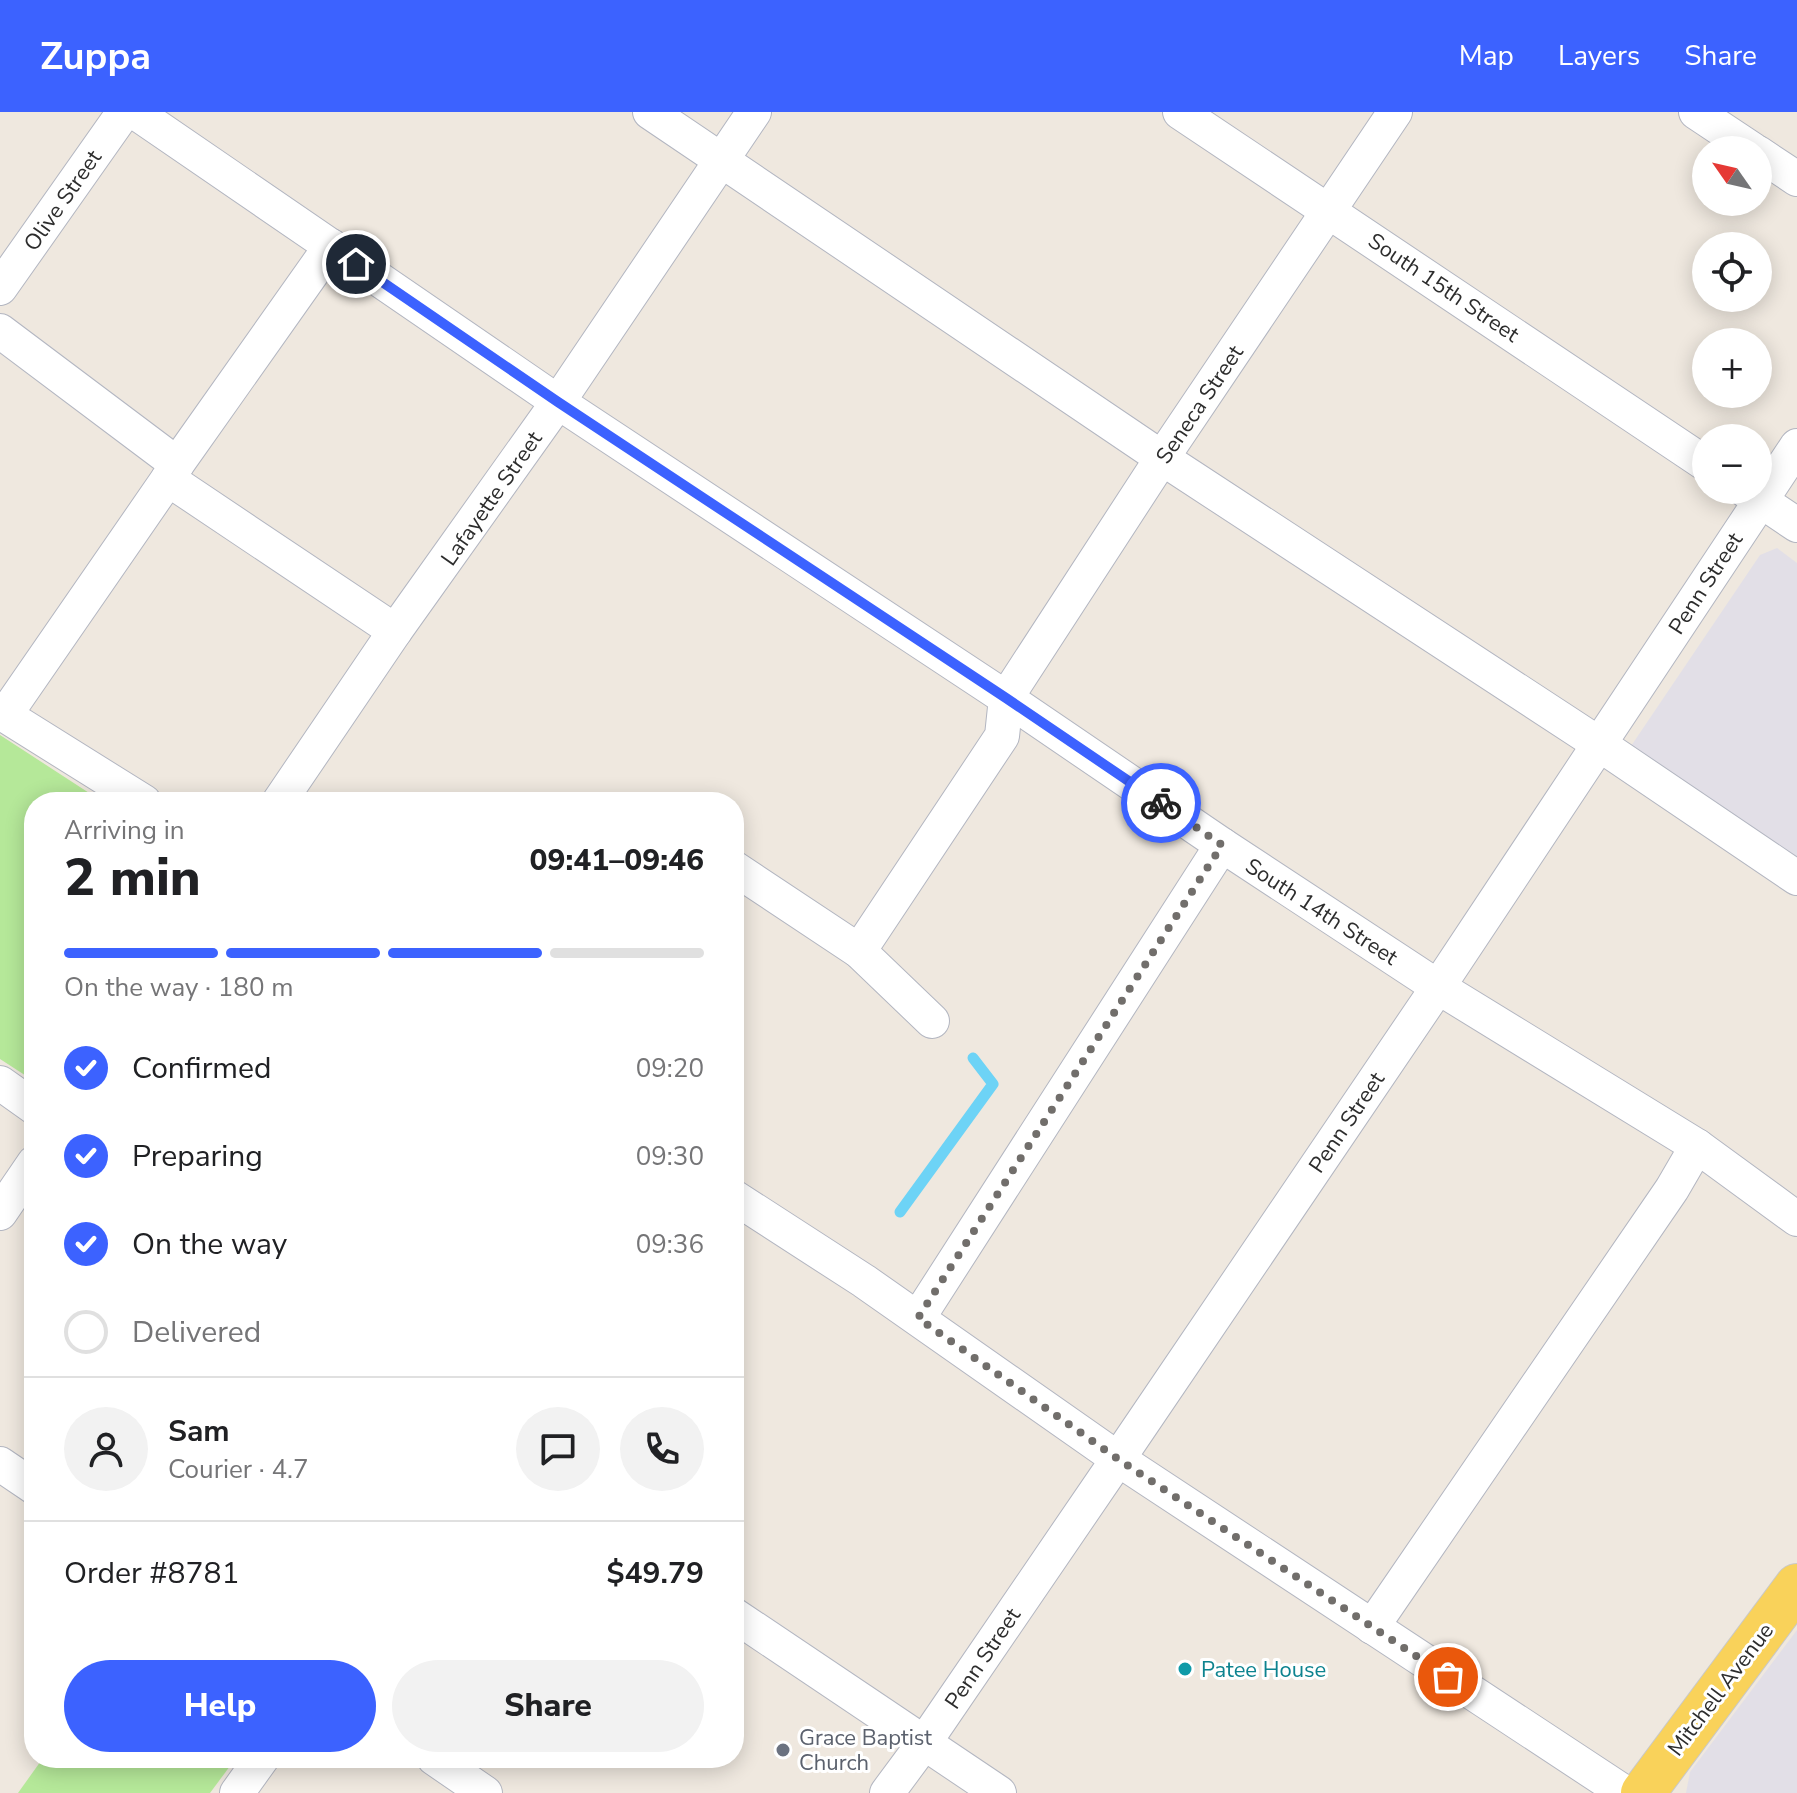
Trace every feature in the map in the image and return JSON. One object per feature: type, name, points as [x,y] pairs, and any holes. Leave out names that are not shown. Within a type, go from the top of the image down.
[{"type":"main road","name":"Mitchell Avenue","points":[[1643,1793],[1797,1586]]},
{"type":"street","name":"Olive Street","points":[[0,288],[124,112]]},
{"type":"street","name":"South 14th Street","points":[[135,112],[558,402],[1006,698],[1222,845],[1438,987],[1697,1146],[1797,1219]]},
{"type":"street","points":[[650,112],[1162,458],[1599,744],[1797,878]]},
{"type":"street","name":"Lafayette Street","points":[[286,792],[395,631],[558,402],[754,112]]},
{"type":"street","name":"South 15th Street","points":[[1180,112],[1692,455]]},
{"type":"street","name":"Seneca Street","points":[[1006,698],[1162,458],[1395,112]]},
{"type":"street","points":[[1696,112],[1732,136]]},
{"type":"street","points":[[1772,163],[1797,179]]},
{"type":"street","points":[[128,792],[3,713],[331,246]]},
{"type":"street","points":[[0,331],[172,471],[395,631]]},
{"type":"street","name":"Penn Street","points":[[1772,473],[1797,446]]},
{"type":"street","name":"Penn Street","points":[[887,1793],[1438,987],[1599,744],[1746,504]]},
{"type":"street","points":[[1766,504],[1797,525]]},
{"type":"street","points":[[859,951],[1002,736],[1006,698]]},
{"type":"street","points":[[918,1318],[1222,845]]},
{"type":"street","points":[[744,875],[859,951],[932,1021]]},
{"type":"street","points":[[0,1083],[24,1100]]},
{"type":"street","points":[[1372,1627],[1672,1189],[1697,1146]]},
{"type":"street","points":[[0,1213],[24,1178]]},
{"type":"street","points":[[744,1204],[918,1318],[1118,1459],[1625,1793]]},
{"type":"street","points":[[0,1464],[24,1480]]},
{"type":"street","points":[[744,1622],[999,1793]]},
{"type":"street","points":[[237,1793],[255,1768]]},
{"type":"street","points":[[449,1768],[485,1793]]},
{"type":"shaded area","points":[[1777,548],[1797,563],[1797,863],[1629,749],[1760,555]]},
{"type":"shaded area","points":[[1797,1630],[1797,1793],[1686,1793],[1690,1772]]},
{"type":"green space","points":[[0,735],[88,792],[24,792],[24,1075],[0,1059]]},
{"type":"green space","points":[[36,1768],[229,1768],[210,1793],[18,1793]]},
{"type":"waterway","points":[[900,1212],[993,1084],[973,1058]]},
{"type":"way so far","points":[[1161,803],[1222,845],[918,1318],[1118,1459],[1448,1677]]},
{"type":"place","name":"Patee House","points":[[1185,1669]]},
{"type":"place","name":"Grace Baptist Church","points":[[783,1750]]},
{"type":"route","points":[[356,264],[1161,803]]}]
